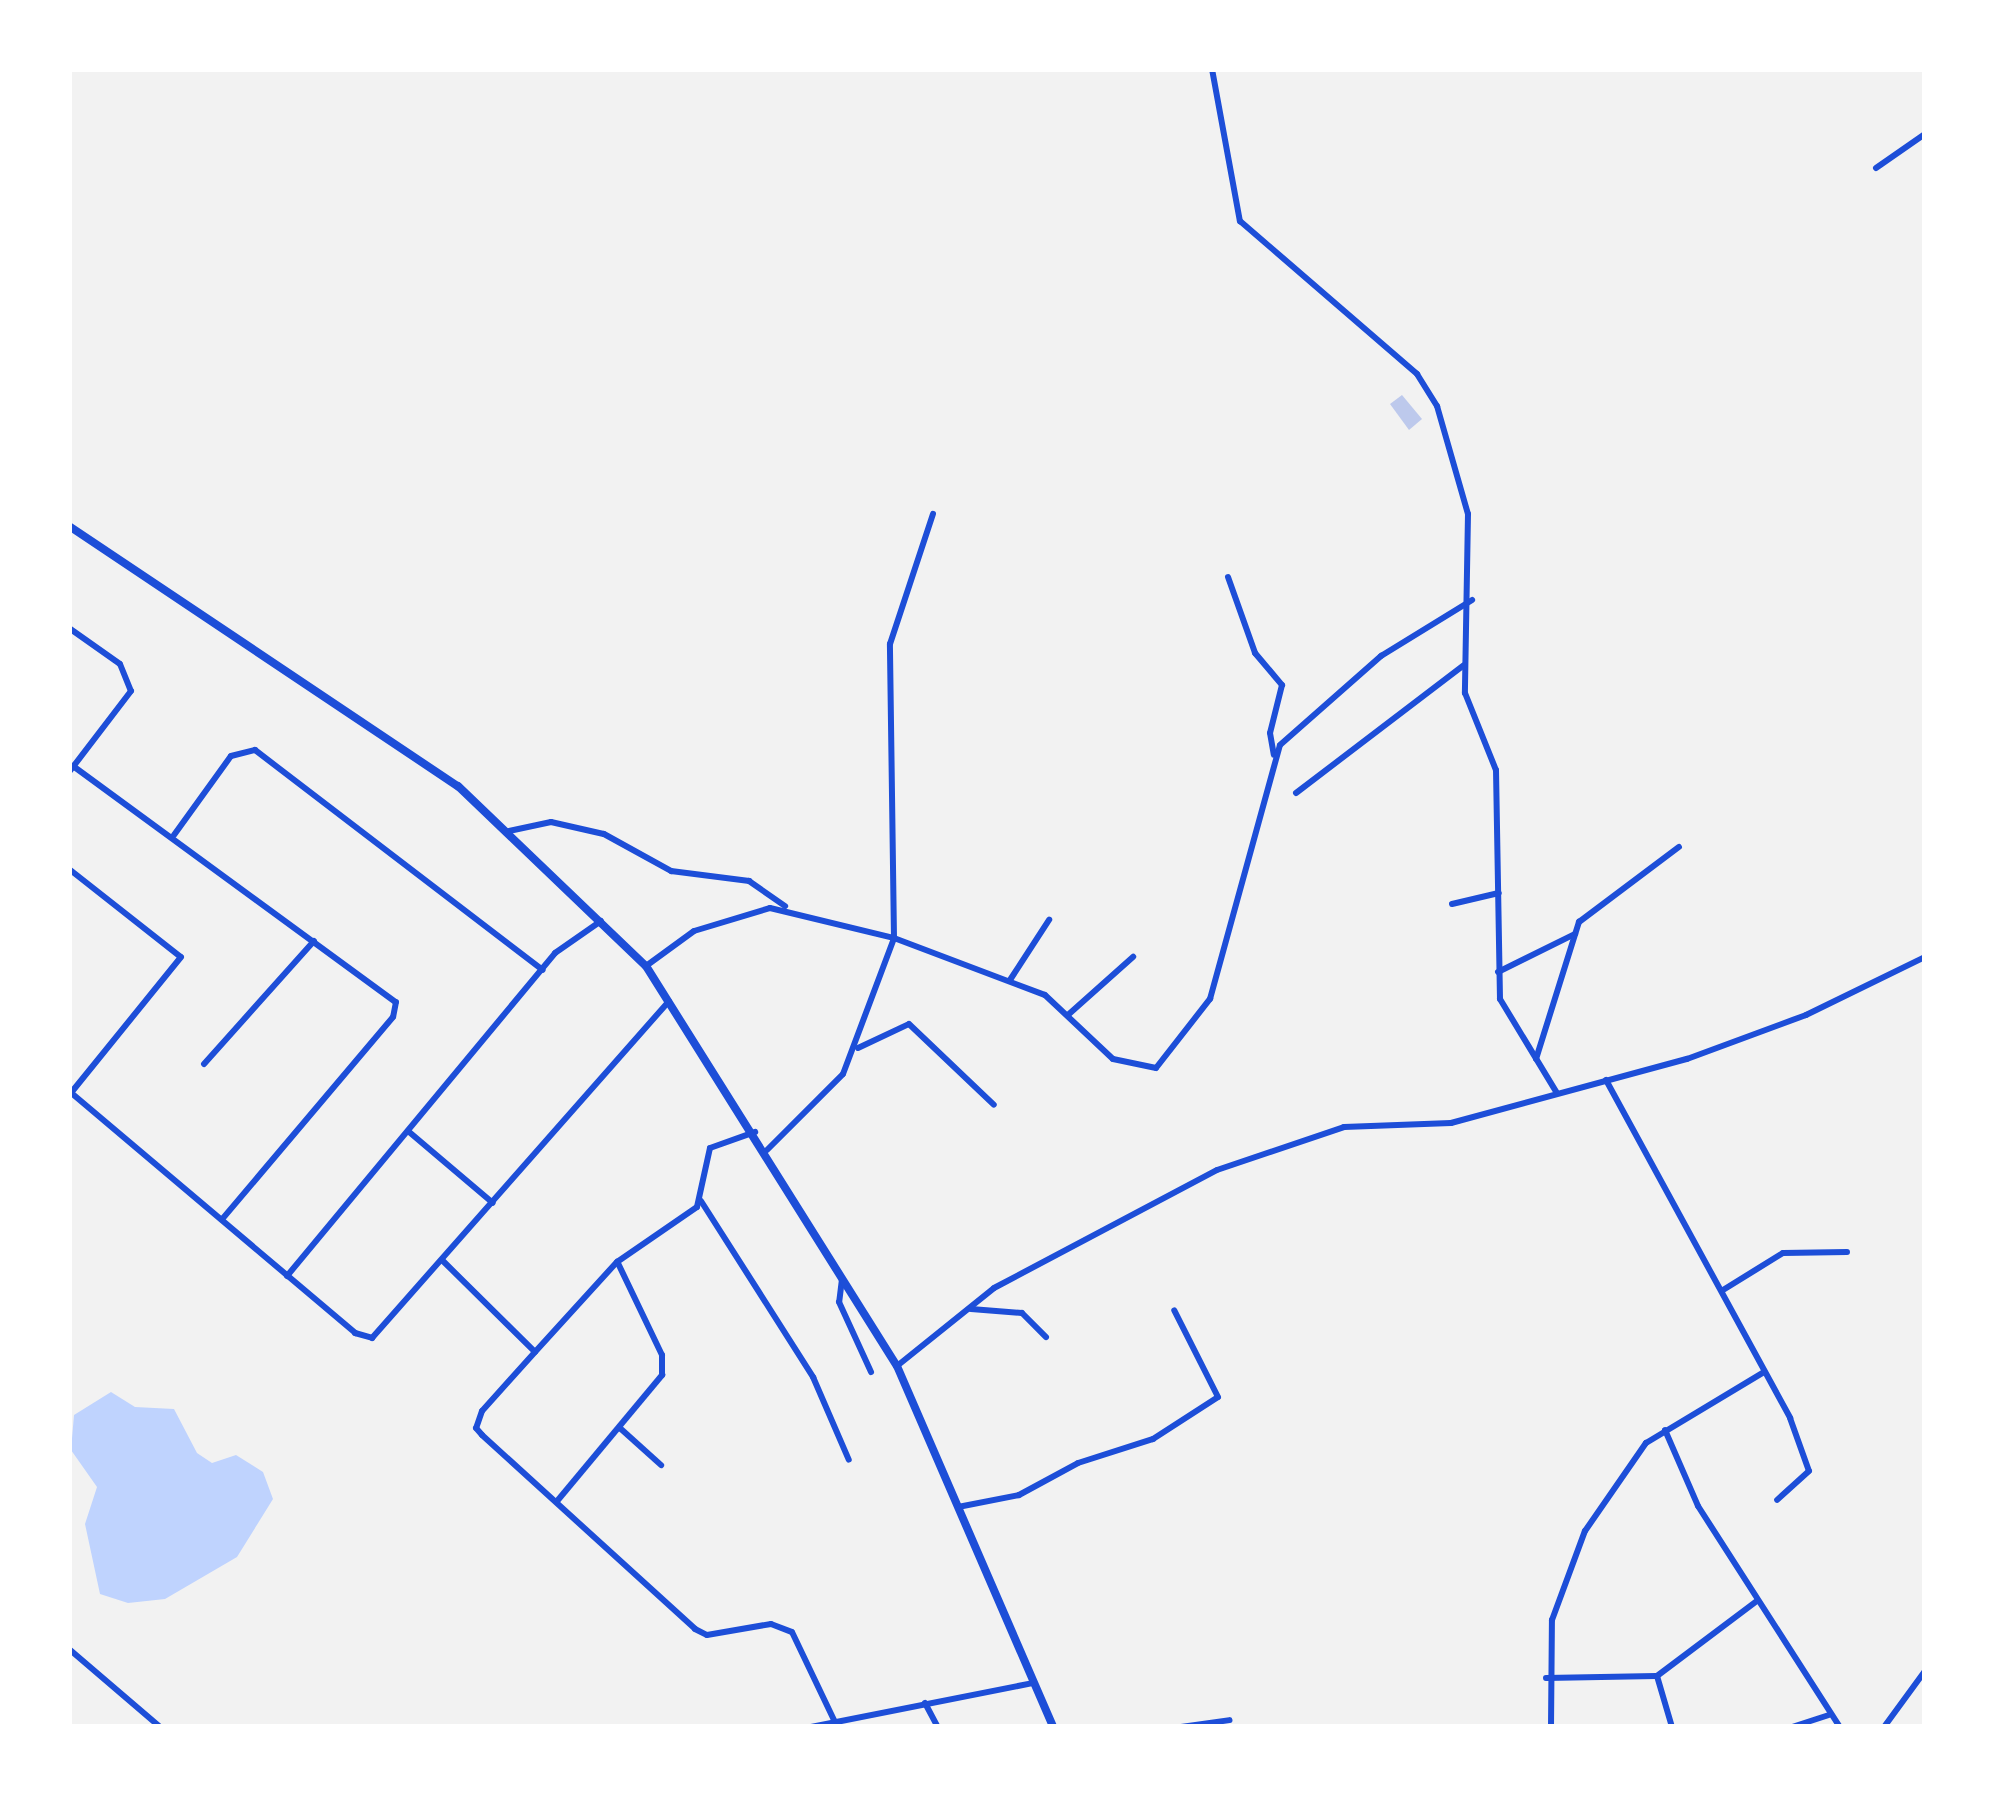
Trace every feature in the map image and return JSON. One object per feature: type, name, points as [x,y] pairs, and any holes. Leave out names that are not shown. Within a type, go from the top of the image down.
[{"type":"main road","points":[[69,526],[458,786],[646,967],[767,1150],[897,1366],[1054,1727]]},
{"type":"street","points":[[1212,69],[1240,221],[1417,374],[1437,406],[1468,514],[1472,600],[1464,664],[1466,693],[1496,770],[1500,999],[1557,1093]]},
{"type":"street","points":[[1876,168],[1925,134]]},
{"type":"street","points":[[767,1150],[836,1082],[855,1050],[894,938],[890,644],[933,514]]},
{"type":"street","points":[[509,831],[550,822],[604,834],[671,872],[749,881],[790,910],[894,938],[1010,980],[1070,1013],[1113,1059],[1145,1071],[1205,1010],[1274,755],[1270,733],[1282,685],[1255,653],[1228,577]]},
{"type":"street","points":[[1274,755],[1381,656],[1472,600]]},
{"type":"street","points":[[69,628],[119,664],[131,691],[71,769],[174,835],[397,1008],[221,1220]]},
{"type":"street","points":[[1296,793],[1464,664]]},
{"type":"street","points":[[174,835],[231,757],[255,750],[543,970]]},
{"type":"street","points":[[1536,1059],[1575,934],[1593,908],[1679,847]]},
{"type":"street","points":[[69,869],[182,957],[70,1092],[287,1276],[372,1338],[669,1001]]},
{"type":"street","points":[[1452,904],[1499,893]]},
{"type":"street","points":[[646,967],[706,926],[790,910]]},
{"type":"street","points":[[287,1276],[566,943],[602,920]]},
{"type":"street","points":[[1010,980],[1049,920]]},
{"type":"street","points":[[1498,972],[1575,934]]},
{"type":"street","points":[[204,1064],[314,940]]},
{"type":"street","points":[[1070,1013],[1133,956]]},
{"type":"street","points":[[897,1366],[968,1309],[1217,1170],[1344,1127],[1451,1123],[1606,1080],[1806,1015],[1925,957]]},
{"type":"street","points":[[855,1050],[909,1024],[994,1105]]},
{"type":"street","points":[[1606,1080],[1724,1289],[1809,1472],[1777,1500]]},
{"type":"street","points":[[408,1131],[493,1203]]},
{"type":"street","points":[[755,1132],[705,1153],[701,1201],[813,1377],[849,1460]]},
{"type":"street","points":[[701,1201],[617,1262],[535,1352],[476,1427],[694,1629],[716,1635],[770,1624],[792,1632],[835,1722]]},
{"type":"street","points":[[1724,1289],[1803,1247],[1847,1252]]},
{"type":"street","points":[[442,1262],[535,1352]]},
{"type":"street","points":[[558,1500],[621,1430],[662,1375],[662,1354],[617,1262]]},
{"type":"street","points":[[843,1276],[839,1302],[871,1372]]},
{"type":"street","points":[[968,1309],[1022,1313],[1046,1337]]},
{"type":"street","points":[[958,1507],[1019,1495],[1078,1463],[1153,1439],[1219,1397],[1174,1310]]},
{"type":"street","points":[[1551,1727],[1546,1678],[1552,1620],[1577,1548],[1630,1459],[1665,1430],[1764,1372]]},
{"type":"street","points":[[621,1430],[661,1466]]},
{"type":"street","points":[[1665,1430],[1698,1506],[1840,1727]]},
{"type":"street","points":[[1546,1678],[1657,1676],[1757,1601]]},
{"type":"street","points":[[69,1649],[160,1727]]},
{"type":"street","points":[[1884,1727],[1925,1671]]},
{"type":"street","points":[[1657,1676],[1672,1727]]},
{"type":"street","points":[[811,1727],[1034,1683]]},
{"type":"street","points":[[925,1703],[938,1727]]},
{"type":"street","points":[[1792,1727],[1829,1714]]},
{"type":"street","points":[[1181,1727],[1230,1720]]},
{"type":"street","points":[[1075,1727],[1091,1727]]},
{"type":"water","points":[[111,1392],[135,1407],[174,1409],[197,1453],[212,1463],[236,1455],[263,1472],[273,1499],[237,1557],[165,1599],[128,1603],[100,1594],[85,1524],[97,1487],[71,1450],[74,1415]]},
{"type":"building","points":[[1402,395],[1422,419],[1409,430],[1390,404]]}]
